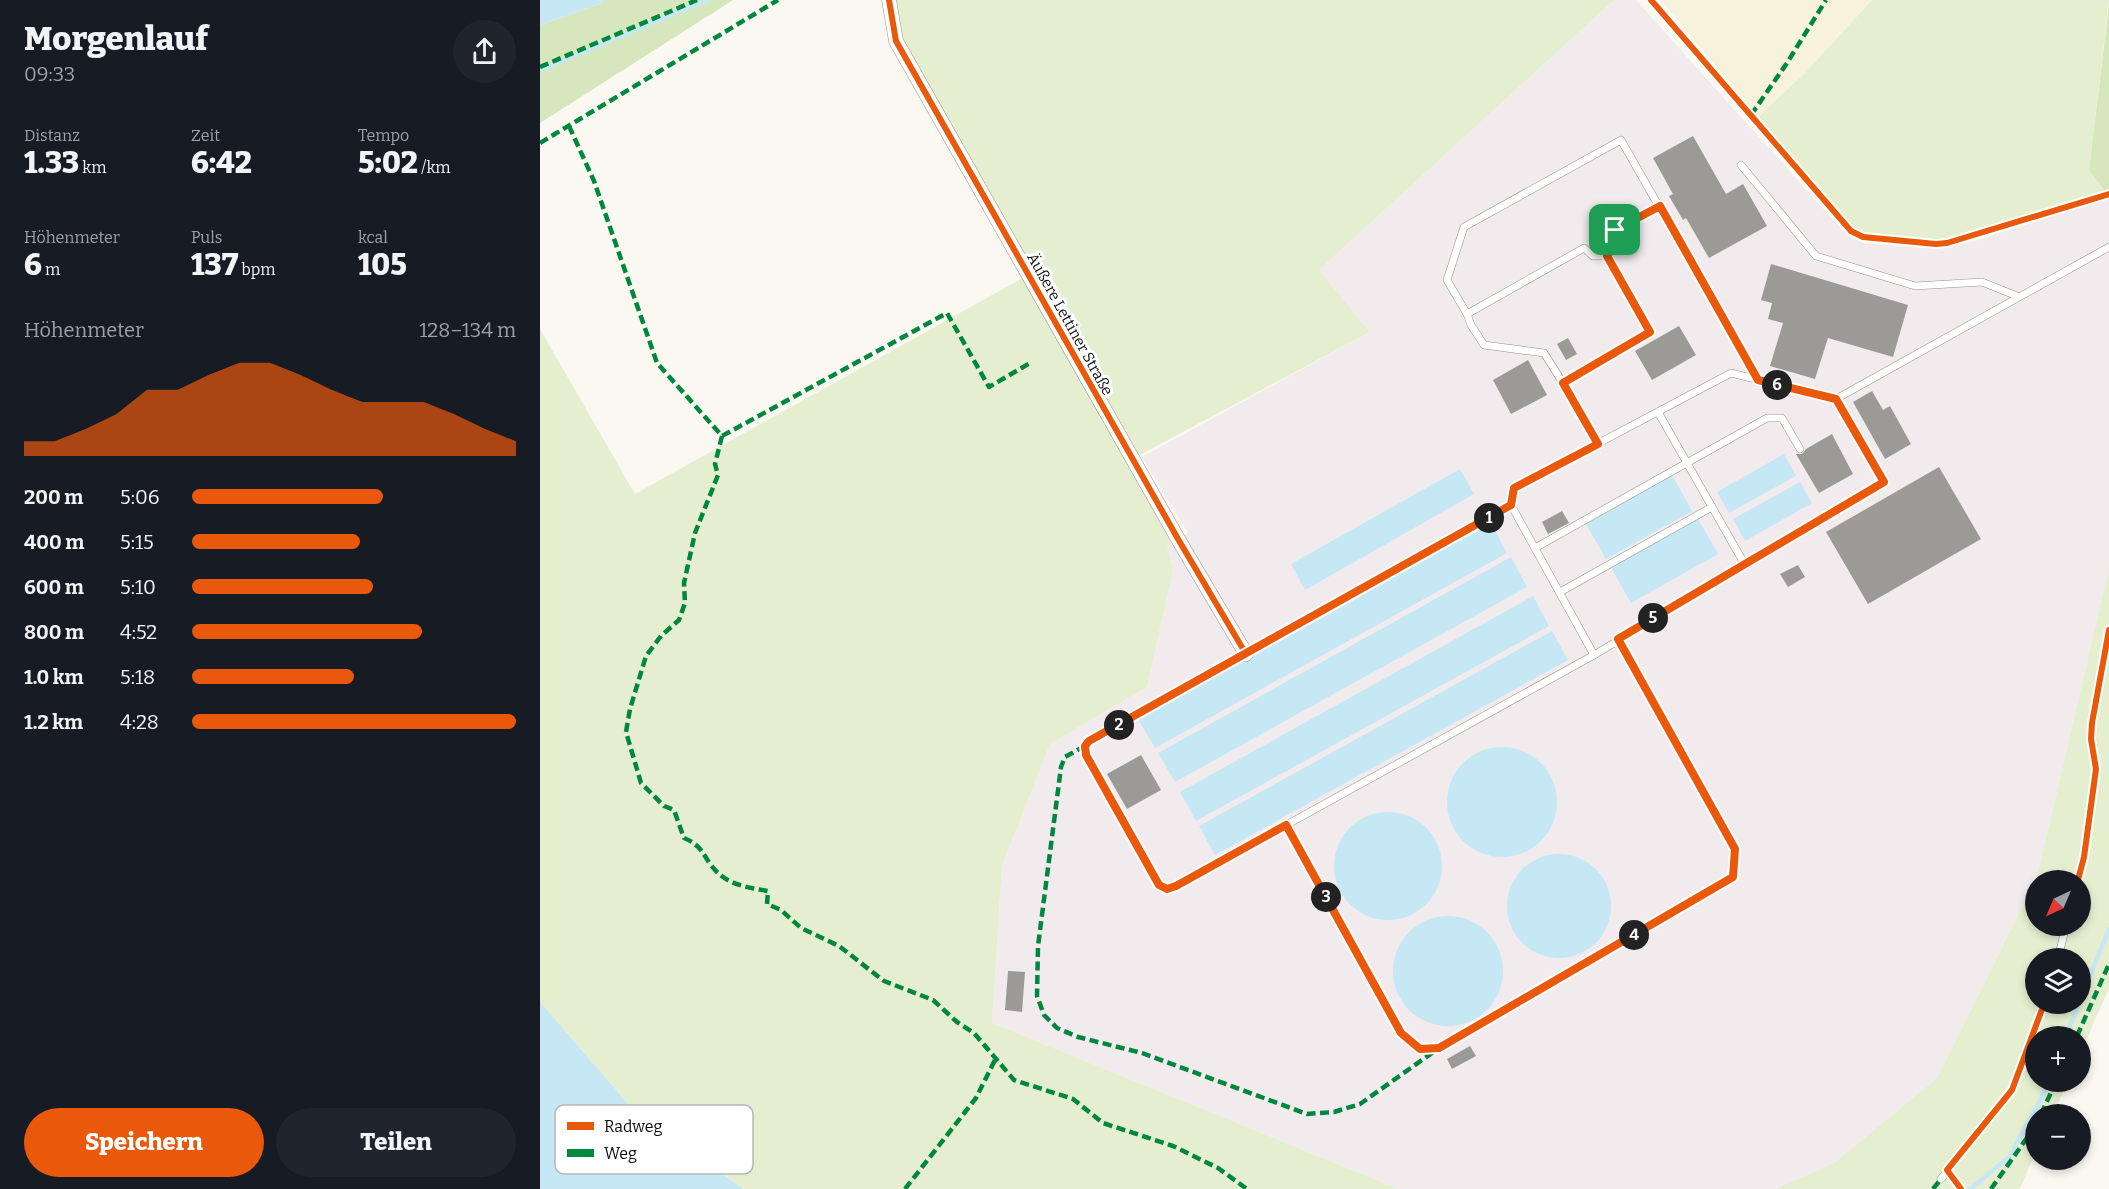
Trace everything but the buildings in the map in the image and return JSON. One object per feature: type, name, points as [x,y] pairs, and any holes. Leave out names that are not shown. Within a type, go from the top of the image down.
[{"type":"street","name":"Äußere Lettiner Straße","points":[[890,0],[896,41],[1178,539],[1246,654]]},
{"type":"lane","points":[[1598,444],[1544,353],[1484,345],[1447,280],[1464,227],[1621,140],[1758,380]]},
{"type":"lane","points":[[1741,165],[1816,256],[1915,286],[1982,282],[2017,297]]},
{"type":"lane","points":[[1607,256],[1613,247],[1615,230],[1660,206]]},
{"type":"lane","points":[[1594,655],[1511,505],[1514,488],[1731,374],[1836,399],[2109,247]]},
{"type":"lane","points":[[1467,314],[1584,248],[1593,256],[1607,256]]},
{"type":"lane","points":[[1563,383],[1650,332],[1607,256]]},
{"type":"lane","points":[[1511,505],[1089,741],[1085,746],[1086,755],[1159,885],[1167,889],[1176,886],[1594,655],[1884,482],[1836,399]]},
{"type":"lane","points":[[1658,412],[1745,565]]},
{"type":"lane","points":[[1535,548],[1767,418],[1782,418],[1800,448]]},
{"type":"lane","points":[[1560,592],[1712,507]]},
{"type":"lane","points":[[2081,870],[2096,769],[2091,739],[2092,723],[2109,630]]},
{"type":"lane","points":[[1286,825],[1401,1033],[1420,1049],[1439,1048],[1733,877],[1735,849],[1618,639]]},
{"type":"lane","points":[[1941,1179],[2012,1090],[2040,1014]]},
{"type":"shaded area","points":[[1614,0],[1636,0],[1846,234],[1863,243],[1939,249],[1978,240],[2109,197],[2109,568],[2039,870],[2025,870],[2025,901],[1937,1078],[1834,1163],[1775,1189],[1399,1189],[992,1023],[1002,866],[1050,744],[1147,687],[1173,571],[1166,545],[1188,533],[1142,457],[1370,332],[1319,270]]},
{"type":"shaded area","points":[[1661,0],[1872,0],[1806,72],[1758,117]]},
{"type":"green space","points":[[603,0],[733,0],[540,123],[540,25],[600,4]]},
{"type":"green space","points":[[892,0],[1614,0],[1319,270],[1370,332],[1138,456],[1178,539],[1167,545],[1173,571],[1147,687],[1050,744],[1002,866],[992,1023],[1399,1189],[744,1189],[722,1174],[753,1174],[753,1105],[629,1105],[540,1002],[540,329],[635,494],[1026,276],[901,43]]},
{"type":"green space","points":[[1872,0],[2109,0],[2089,170],[2107,194],[1947,243],[1863,237],[1851,231],[1758,117],[1806,72]]},
{"type":"green space","points":[[2109,5],[2109,194],[2107,194],[2089,170]]},
{"type":"green space","points":[[2109,568],[2109,988],[2091,1029],[2091,1026],[2025,1026],[2025,1092],[2063,1092],[2058,1104],[2025,1104],[2025,1170],[2028,1170],[2020,1189],[1775,1189],[1834,1163],[1937,1078],[2025,901],[2025,936],[2091,936],[2091,870],[2039,870]]},
{"type":"water","points":[[540,0],[603,0],[600,4],[540,25]]},
{"type":"water","points":[[1784,454],[1796,476],[1729,513],[1717,492]]},
{"type":"water","points":[[1460,469],[1474,494],[1305,590],[1291,564]]},
{"type":"water","points":[[1672,475],[1692,511],[1606,559],[1586,524]]},
{"type":"water","points":[[1800,482],[1812,503],[1745,541],[1733,519]]},
{"type":"water","points":[[1698,519],[1718,554],[1631,603],[1611,567]]},
{"type":"water","points":[[1491,523],[1507,553],[1155,748],[1138,719]]},
{"type":"water","points":[[1511,557],[1527,587],[1175,782],[1158,753]]},
{"type":"water","points":[[1533,596],[1549,626],[1196,821],[1180,792]]},
{"type":"water","points":[[1552,631],[1568,660],[1215,855],[1199,826]]},
{"type":"water","points":[[1502,747],[1523,751],[1541,763],[1553,781],[1557,802],[1553,823],[1541,841],[1523,853],[1502,857],[1481,853],[1463,841],[1451,823],[1447,802],[1451,781],[1463,763],[1481,751]]},
{"type":"water","points":[[1388,812],[1409,816],[1426,828],[1438,845],[1442,866],[1438,887],[1426,904],[1409,916],[1388,920],[1367,916],[1350,904],[1338,887],[1334,866],[1338,845],[1350,828],[1367,816]]},
{"type":"water","points":[[1559,854],[1579,858],[1588,863],[1602,877],[1607,886],[1611,906],[1607,926],[1602,935],[1588,949],[1579,954],[1559,958],[1539,954],[1530,949],[1516,935],[1511,926],[1507,906],[1511,886],[1516,877],[1530,863],[1539,858]]},
{"type":"water","points":[[1448,916],[1469,920],[1487,932],[1499,950],[1503,971],[1499,992],[1487,1010],[1469,1022],[1448,1026],[1427,1022],[1409,1010],[1397,992],[1393,971],[1397,950],[1409,932],[1427,920]]},
{"type":"water","points":[[540,1002],[629,1105],[555,1105],[555,1174],[722,1174],[744,1189],[540,1189]]},
{"type":"waterway","points":[[540,70],[707,0]]},
{"type":"waterway","points":[[2091,973],[2109,929]]},
{"type":"waterway","points":[[2070,1026],[2075,1014]]},
{"type":"waterway","points":[[1970,1189],[2009,1157],[2044,1092]]},
{"type":"marked path","points":[[540,67],[697,0]]},
{"type":"marked path","points":[[540,143],[778,0]]},
{"type":"marked path","points":[[1751,115],[1826,0]]},
{"type":"marked path","points":[[569,126],[594,181],[657,363],[722,436],[947,313],[989,387],[1030,363]]},
{"type":"marked path","points":[[722,436],[715,464],[718,475],[695,533],[684,583],[685,603],[679,620],[661,636],[646,656],[630,709],[626,732],[641,783],[664,806],[674,810],[684,838],[699,848],[721,876],[740,885],[768,891],[767,904],[781,910],[801,928],[839,946],[884,981],[933,1000],[957,1022],[974,1033],[1014,1080],[1073,1099],[1103,1123],[1173,1146],[1218,1168],[1247,1189]]},
{"type":"marked path","points":[[1085,746],[1065,757],[1061,767],[1038,946],[1037,996],[1044,1015],[1057,1028],[1078,1037],[1142,1053],[1307,1114],[1334,1112],[1360,1104],[1439,1048]]},
{"type":"marked path","points":[[2081,1026],[2109,964]]},
{"type":"marked path","points":[[905,1189],[976,1098],[995,1060]]},
{"type":"marked path","points":[[2046,1104],[2051,1092]]},
{"type":"marked path","points":[[1991,1189],[2025,1141]]},
{"type":"marked path","points":[[1933,1189],[1941,1179]]},
{"type":"cycle path","points":[[889,0],[896,41],[1178,539],[1246,654]]},
{"type":"cycle path","points":[[1651,0],[1851,231],[1863,237],[1947,243],[2109,194]]},
{"type":"cycle path","points":[[2081,870],[2096,769],[2091,739],[2092,723],[2109,630]]},
{"type":"cycle path","points":[[1961,1189],[1947,1170],[2012,1090],[2040,1014]]},
{"type":"route","points":[[1660,206],[1758,380],[1836,399],[1884,482],[1618,639],[1735,849],[1733,877],[1439,1048],[1420,1049],[1401,1033],[1286,825],[1167,889],[1159,885],[1086,755],[1085,746],[1089,741],[1511,505],[1514,488],[1598,444],[1563,383],[1650,332],[1607,256],[1613,247],[1615,230],[1660,206]]}]
